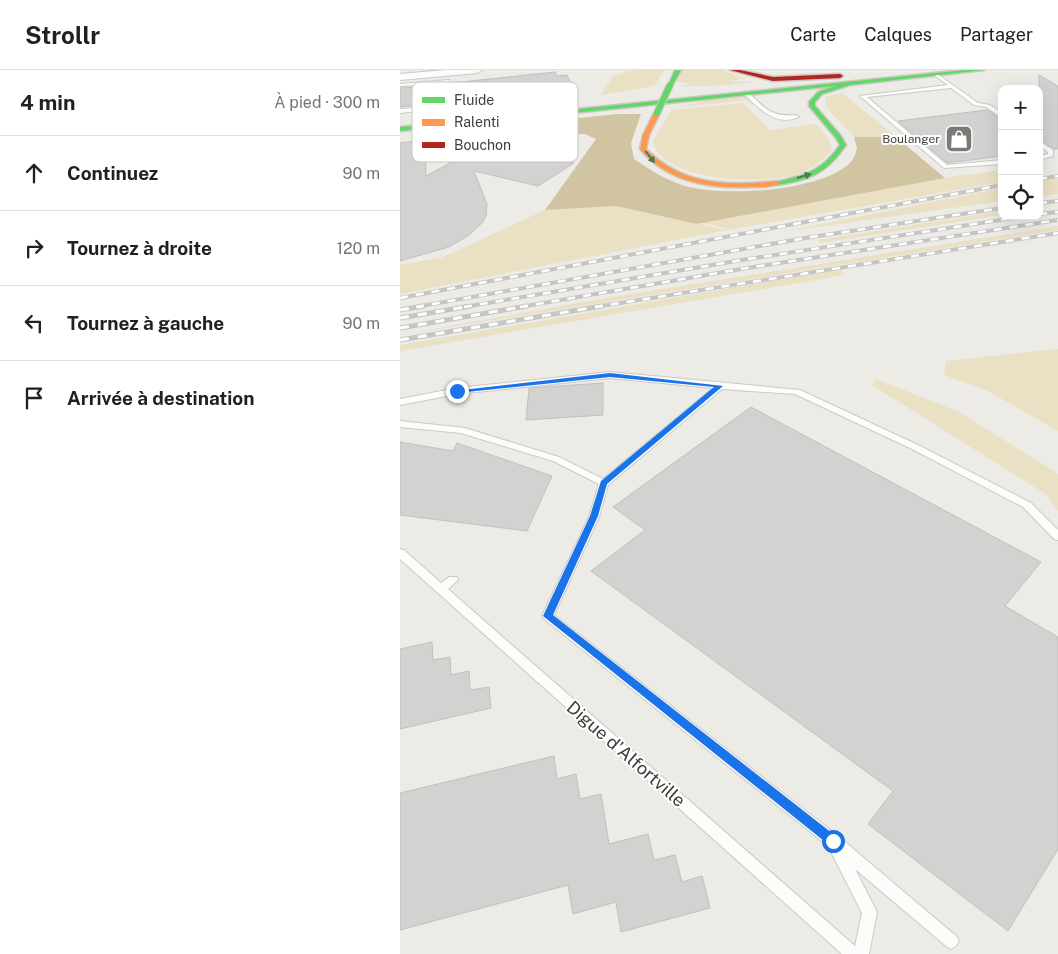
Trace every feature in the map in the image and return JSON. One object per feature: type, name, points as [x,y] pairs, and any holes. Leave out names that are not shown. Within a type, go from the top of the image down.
[{"type":"main road","points":[[678,70],[646,135],[643,149],[653,162],[666,171],[714,184],[749,185],[779,182],[807,176],[828,167],[840,155],[843,145],[839,137],[814,111],[812,102],[820,93],[849,83]]},
{"type":"main road","points":[[733,70],[753,77],[800,80]]},
{"type":"main road","points":[[578,110],[754,91],[800,80],[902,70]]},
{"type":"main road","points":[[578,106],[981,70]]},
{"type":"street","points":[[400,77],[431,78],[477,70]]},
{"type":"lane","points":[[936,74],[976,104],[988,106],[998,113]]},
{"type":"lane","points":[[413,82],[431,78],[447,80],[447,82]]},
{"type":"lane","points":[[952,86],[863,96],[946,167],[998,162]]},
{"type":"lane","points":[[754,91],[769,116],[781,119],[796,117]]},
{"type":"lane","points":[[1043,146],[1051,151],[1051,155],[1043,157]]},
{"type":"lane","points":[[400,402],[457,391],[610,375],[797,392],[915,446],[1028,505],[1058,536]]},
{"type":"lane","points":[[720,386],[604,483],[594,516],[548,616],[833,841],[951,941]]},
{"type":"lane","points":[[400,424],[462,430],[556,459],[604,483]]},
{"type":"lane","name":"Digue d'Alfortville","points":[[400,553],[853,954]]},
{"type":"lane","points":[[440,589],[453,580]]},
{"type":"lane","points":[[833,841],[870,912],[861,954]]},
{"type":"shaded area","points":[[635,70],[665,70],[654,86],[601,95],[613,76]]},
{"type":"shaded area","points":[[682,70],[722,70],[746,79],[728,81],[755,82],[712,86],[678,86],[694,84],[677,82]]},
{"type":"shaded area","points":[[842,93],[896,137],[854,137],[825,106],[826,97]]},
{"type":"shaded area","points":[[747,97],[749,100],[677,107],[711,100]]},
{"type":"shaded area","points":[[743,103],[770,130],[816,124],[828,137],[832,150],[808,170],[783,177],[763,179],[716,177],[694,173],[675,165],[660,155],[653,141],[672,110]]},
{"type":"shaded area","points":[[617,114],[641,114],[631,143],[634,159],[671,181],[702,189],[747,191],[796,186],[818,180],[837,172],[851,162],[857,148],[854,137],[896,137],[945,178],[697,224],[616,206],[545,210],[596,139],[585,134],[578,134],[578,118]]},
{"type":"shaded area","points":[[998,171],[998,183],[727,230],[400,294],[400,265],[443,257],[545,210],[616,206],[726,230],[725,228],[703,223],[945,178]]},
{"type":"shaded area","points":[[1058,179],[1058,194],[1043,196],[1043,181]]},
{"type":"shaded area","points":[[998,189],[998,202],[782,232]]},
{"type":"shaded area","points":[[998,212],[998,216],[820,243],[818,240]]},
{"type":"shaded area","points":[[1058,226],[1058,230],[400,335],[600,299]]},
{"type":"shaded area","points":[[841,269],[845,275],[400,351],[400,345]]},
{"type":"shaded area","points":[[1058,349],[1058,431],[988,391],[944,375],[946,361]]},
{"type":"shaded area","points":[[876,379],[959,412],[1054,471],[1058,474],[1058,511],[1047,495],[872,385]]},
{"type":"building","points":[[555,72],[557,76],[567,75],[570,82],[461,82]]},
{"type":"building","points":[[1039,75],[1058,86],[1058,149],[1054,149],[1043,142],[1043,85],[1039,85]]},
{"type":"building","points":[[412,87],[412,106],[400,107],[400,88]]},
{"type":"building","name":"Boulanger","points":[[987,110],[998,117],[998,157],[947,163],[898,121]]},
{"type":"building","points":[[412,142],[412,162],[426,162],[426,176],[452,162],[574,163],[538,186],[474,171],[487,204],[486,216],[483,222],[469,235],[449,247],[400,261],[400,143]]},
{"type":"building","points":[[603,383],[603,415],[526,420],[529,388]]},
{"type":"building","points":[[751,407],[1041,562],[1005,606],[1058,637],[1058,849],[1008,931],[868,824],[893,791],[591,571],[645,530],[613,507]]},
{"type":"building","points":[[400,442],[453,451],[457,443],[552,476],[527,531],[400,515]]},
{"type":"building","points":[[432,642],[433,660],[450,657],[451,675],[469,671],[470,690],[489,687],[491,708],[400,729],[400,649]]},
{"type":"building","points":[[554,756],[557,779],[576,774],[580,799],[601,794],[609,844],[648,834],[654,860],[675,855],[682,882],[702,876],[710,908],[621,932],[616,902],[573,914],[568,885],[400,930],[400,793]]},
{"type":"railway","points":[[1043,178],[1058,176]]},
{"type":"railway","points":[[400,298],[998,186]]},
{"type":"railway","points":[[1043,203],[1058,201]]},
{"type":"railway","points":[[416,307],[805,238],[998,209]]},
{"type":"railway","points":[[1043,214],[1058,212]]},
{"type":"railway","points":[[464,307],[742,260],[1000,220]]},
{"type":"railway","points":[[520,307],[747,268],[1058,220]]},
{"type":"railway","points":[[595,307],[1058,233]]},
{"type":"railway","points":[[400,310],[423,306]]},
{"type":"railway","points":[[400,318],[471,306]]},
{"type":"railway","points":[[400,328],[527,306]]},
{"type":"railway","points":[[400,340],[602,306]]},
{"type":"traffic: fast","points":[[670,85],[678,70]]},
{"type":"traffic: fast","points":[[777,183],[807,177],[815,173],[830,162],[843,145],[839,137],[812,106],[812,102],[820,93],[849,83],[981,70]]},
{"type":"traffic: fast","points":[[578,111],[849,83]]},
{"type":"traffic: fast","points":[[657,113],[670,85]]},
{"type":"traffic: fast","points":[[400,129],[412,128]]},
{"type":"traffic: slow","points":[[657,113],[646,135],[643,149],[656,162],[670,171],[687,178],[723,185],[741,186],[777,183]]},
{"type":"traffic: jam","points":[[733,70],[773,79],[840,76]]},
{"type":"place","name":"Boulanger","points":[[959,139]]},
{"type":"route","points":[[457,391],[610,375],[720,386],[604,483],[594,516],[548,616],[833,841]]}]
